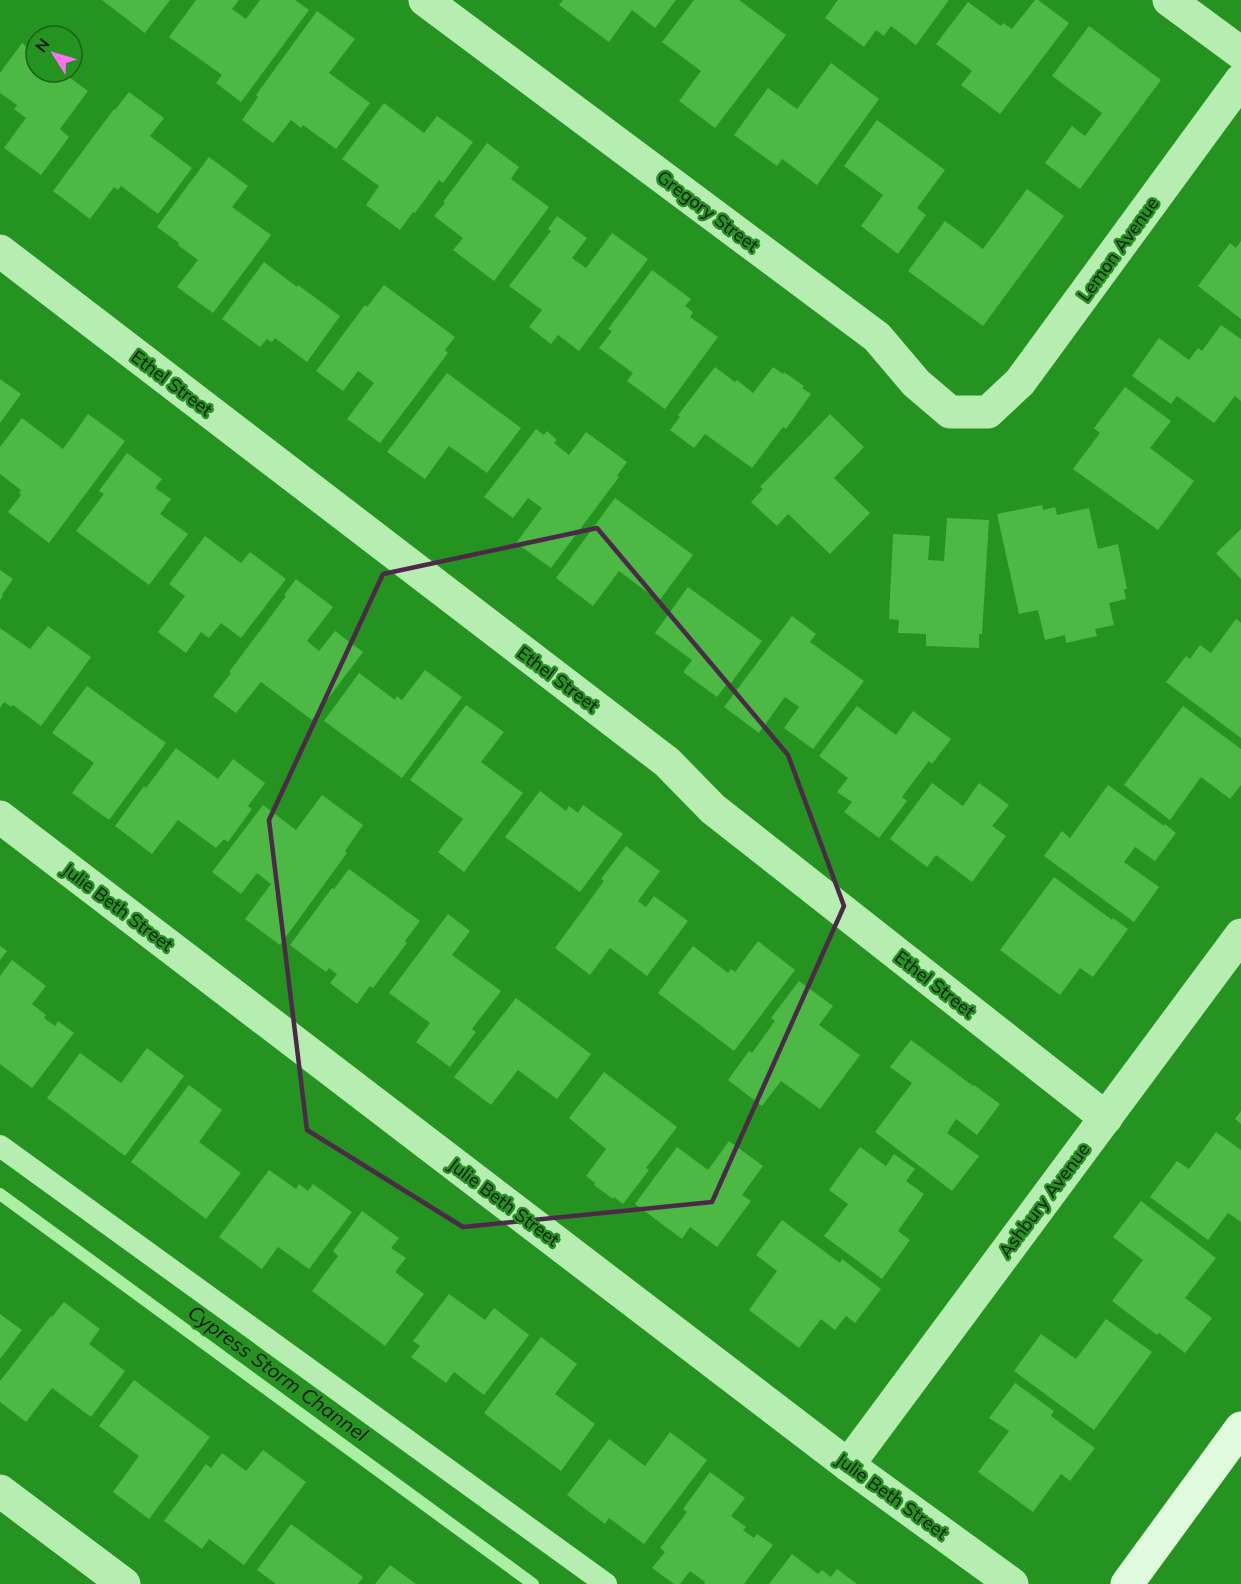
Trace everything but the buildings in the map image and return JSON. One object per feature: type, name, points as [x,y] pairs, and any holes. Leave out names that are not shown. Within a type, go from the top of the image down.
[{"type":"main road","points":[[1127,1584],[1241,1428]]},
{"type":"street","name":"Gregory Street","points":[[426,0],[876,337],[916,383],[950,412],[988,412]]},
{"type":"street","points":[[1169,0],[1241,53]]},
{"type":"street","name":"Lemon Avenue","points":[[988,412],[1020,382],[1241,80]]},
{"type":"street","name":"Ethel Street","points":[[0,251],[667,762],[713,809],[1106,1118]]},
{"type":"street","name":"Julie Beth Street","points":[[0,817],[848,1465],[1012,1584]]},
{"type":"street","name":"Ashbury Avenue","points":[[848,1465],[1241,935]]},
{"type":"street","points":[[0,1491],[123,1584]]},
{"type":"lane","points":[[0,1146],[606,1584]]},
{"type":"highlighted area","points":[[597,528],[788,755],[844,906],[712,1202],[463,1227],[307,1130],[269,820],[383,574]]},
{"type":"waterway","name":"Cypress Storm Channel","points":[[0,1194],[533,1584]]}]
